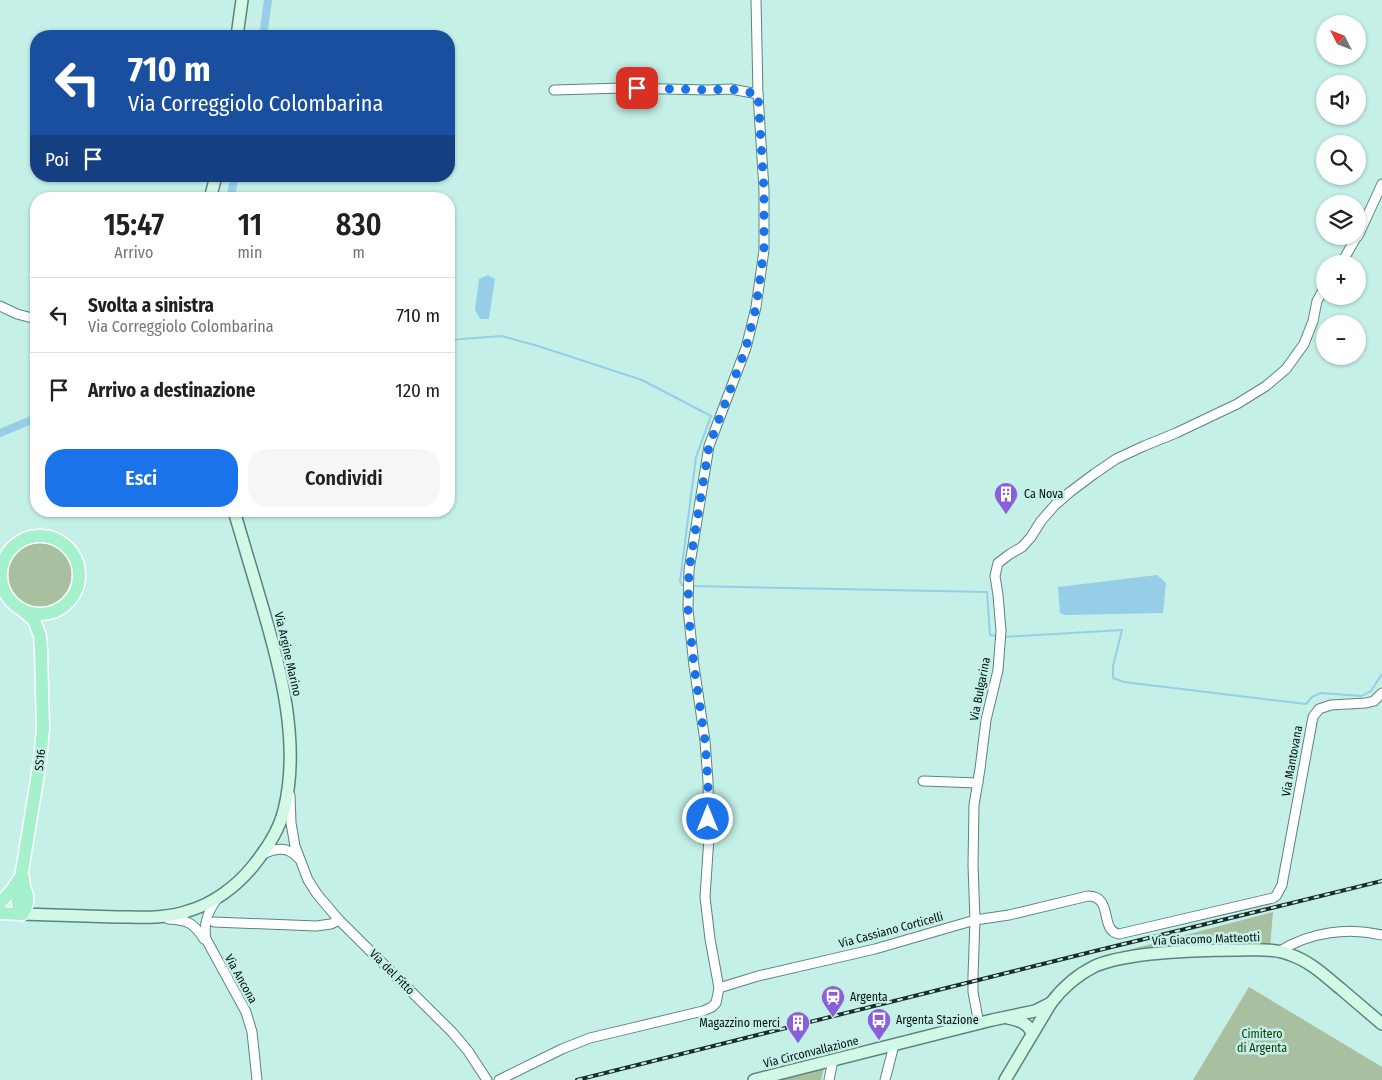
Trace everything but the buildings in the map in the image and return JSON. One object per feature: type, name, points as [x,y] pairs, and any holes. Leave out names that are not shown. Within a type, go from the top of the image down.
[{"type":"main road","points":[[45,536],[52,538],[65,545],[74,556],[77,563],[77,585],[71,598],[60,608],[41,614],[28,612],[22,610],[10,600],[1,586],[2,562],[17,543],[30,537],[45,536]]},
{"type":"main road","name":"SS16","points":[[22,610],[36,624],[40,636],[42,737],[40,761],[18,896],[18,904],[22,914]]},
{"type":"main road","name":"SS16","points":[[41,650],[44,627],[53,611]]},
{"type":"main road","name":"SS16","points":[[23,868],[23,884],[28,896]]},
{"type":"main road","name":"SS16","points":[[0,903],[12,890],[23,868]]},
{"type":"main road","points":[[0,914],[22,914],[27,906],[28,896]]},
{"type":"street","points":[[238,30],[242,0]]},
{"type":"street","points":[[499,1080],[562,1049],[590,1038],[687,1015],[709,1008],[716,1002],[719,988],[710,939],[705,896],[709,838],[708,781],[705,741],[688,609],[688,586],[709,446],[746,348],[756,307],[764,250],[764,190],[758,94],[756,0]]},
{"type":"street","points":[[554,90],[623,88],[731,89],[758,94]]},
{"type":"street","points":[[1366,217],[1382,184]]},
{"type":"street","name":"Via Bulgarina","points":[[979,1024],[973,992],[975,920],[973,865],[974,805],[986,720],[998,670],[1001,636],[995,576],[998,563],[1022,547],[1055,505],[1116,459],[1237,404],[1266,386],[1286,369],[1304,344],[1313,321],[1316,305]]},
{"type":"street","points":[[0,306],[17,314],[30,317]]},
{"type":"street","name":"Via Argine Marino","points":[[236,517],[284,688],[289,728],[289,779],[285,810],[274,835]]},
{"type":"street","name":"Via Mantovana","points":[[1282,885],[1313,717],[1319,709],[1332,705],[1374,701],[1382,693]]},
{"type":"street","name":"Via del Fitto","points":[[289,779],[291,823],[294,840],[308,880],[317,894],[339,920],[452,1032],[468,1051],[487,1080]]},
{"type":"street","points":[[923,781],[978,783]]},
{"type":"street","points":[[274,835],[287,835],[294,840]]},
{"type":"street","points":[[274,835],[282,849]]},
{"type":"street","points":[[158,918],[194,909],[220,895],[240,880],[262,854],[274,835]]},
{"type":"street","points":[[262,854],[275,849],[282,849],[292,852],[300,861]]},
{"type":"street","name":"Via Cassiano Corticelli","points":[[719,988],[758,976],[875,949],[975,920],[1009,915],[1088,896],[1094,896],[1102,903],[1110,929],[1119,934],[1269,900],[1276,896],[1282,885]]},
{"type":"street","points":[[210,922],[210,908],[220,895]]},
{"type":"street","points":[[28,896],[52,915]]},
{"type":"street","points":[[194,909],[210,922],[316,926],[331,924],[339,920]]},
{"type":"street","points":[[194,909],[193,920],[195,928]]},
{"type":"street","points":[[22,914],[158,918],[187,921],[195,928]]},
{"type":"street","name":"Via Ancona","points":[[210,922],[204,932],[206,939],[250,1022],[257,1080]]},
{"type":"street","name":"Via Ancona","points":[[195,928],[211,950]]},
{"type":"street","points":[[1280,952],[1302,939],[1331,933],[1345,931],[1382,935]]},
{"type":"street","name":"Via Giacomo Matteotti","points":[[1005,1080],[1051,1003],[1060,992],[1078,976],[1095,966],[1142,955],[1211,950],[1265,950],[1280,952],[1298,958],[1317,969],[1382,1024]]},
{"type":"street","name":"Via Circonvallazione","points":[[754,1080],[992,1020],[1035,1011],[1051,1003]]},
{"type":"street","name":"Via Circonvallazione","points":[[992,1020],[1013,1019],[1027,1025],[1032,1034]]},
{"type":"street","points":[[885,1080],[894,1045]]},
{"type":"street","points":[[829,1080],[833,1060]]},
{"type":"green space","points":[[39,541],[52,544],[62,551],[69,561],[72,574],[69,587],[62,597],[52,604],[39,607],[26,604],[16,597],[9,587],[6,574],[9,561],[16,551],[26,544]]},
{"type":"green space","points":[[1273,912],[1270,947],[1132,949]]},
{"type":"green space","name":"Cimitero di Argenta","points":[[1249,987],[1382,1067],[1382,1080],[1193,1080]]},
{"type":"green space","points":[[824,1068],[821,1080],[775,1080]]},
{"type":"water","points":[[488,275],[495,279],[489,319],[480,319],[475,310],[479,279]]},
{"type":"water","points":[[1157,575],[1166,583],[1163,613],[1066,615],[1060,613],[1058,587]]},
{"type":"waterway","points":[[264,30],[268,0]]},
{"type":"waterway","points":[[232,192],[234,182]]},
{"type":"waterway","points":[[455,340],[502,336],[538,346],[642,380],[711,416],[696,457],[680,581],[682,585],[686,585]]},
{"type":"waterway","points":[[0,433],[30,420]]},
{"type":"waterway","points":[[691,586],[987,592],[990,635],[998,636]]},
{"type":"waterway","points":[[1002,637],[1122,630],[1113,666],[1113,678],[1124,682],[1306,704],[1312,697],[1321,693],[1362,696],[1371,691],[1382,674]]},
{"type":"railway","points":[[577,1080],[1382,881]]},
{"type":"place","name":"Ca Nova","points":[[1006,515]]},
{"type":"place","name":"Argenta","points":[[833,1018]]},
{"type":"place","name":"Argenta Stazione","points":[[879,1041]]},
{"type":"place","name":"Magazzino merci","points":[[798,1044]]},
{"type":"route","points":[[637,88],[731,89],[758,94],[764,190],[764,250],[756,307],[746,348],[709,446],[689,570],[688,609],[705,741],[708,819]]}]
